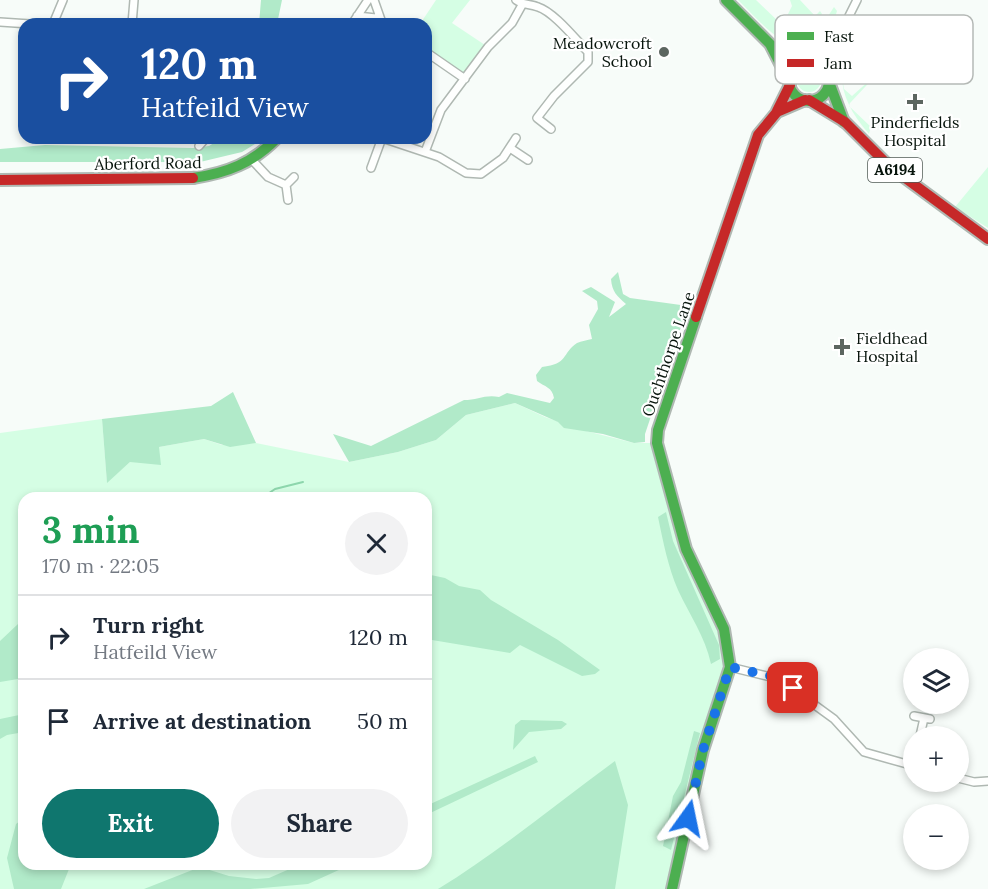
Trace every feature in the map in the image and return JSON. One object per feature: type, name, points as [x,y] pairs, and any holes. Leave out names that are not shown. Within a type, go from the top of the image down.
[{"type":"street","points":[[56,18],[63,0]]},
{"type":"street","points":[[132,18],[134,0]]},
{"type":"street","points":[[366,18],[357,16],[368,0]]},
{"type":"street","points":[[374,0],[382,18]]},
{"type":"street","points":[[516,0],[522,5],[539,7],[562,25],[588,52],[588,62],[554,96],[537,118],[551,129]]},
{"type":"street","name":"A6194","points":[[726,0],[770,44],[775,54]]},
{"type":"street","points":[[850,15],[857,0]]},
{"type":"street","points":[[432,132],[441,110],[488,47],[512,23],[522,5]]},
{"type":"street","points":[[0,22],[18,23]]},
{"type":"street","name":"A6194","points":[[770,44],[775,46]]},
{"type":"street","points":[[432,56],[465,79]]},
{"type":"street","name":"Ouchthorpe Lane","points":[[777,111],[790,84]]},
{"type":"street","name":"A6194","points":[[791,84],[797,96],[845,122],[889,166],[988,239]]},
{"type":"street","points":[[807,100],[822,96],[826,84]]},
{"type":"street","name":"A6194","points":[[830,84],[845,122]]},
{"type":"street","name":"Ouchthorpe Lane","points":[[672,889],[703,750],[730,667],[724,629],[686,549],[657,443],[658,430],[758,135],[765,122],[777,111],[807,100]]},
{"type":"street","points":[[400,144],[424,152],[466,173],[481,174],[503,158],[516,138]]},
{"type":"street","name":"Aberford Road","points":[[2,179],[192,178],[232,172],[253,161],[271,144]]},
{"type":"street","points":[[370,168],[380,144]]},
{"type":"street","points":[[424,152],[427,144]]},
{"type":"street","points":[[510,148],[528,160]]},
{"type":"street","points":[[253,161],[268,177],[286,185]]},
{"type":"street","points":[[286,185],[294,177]]},
{"type":"street","points":[[286,185],[288,200]]},
{"type":"street","points":[[730,667],[779,679],[834,719],[864,752],[903,763]]},
{"type":"street","points":[[914,716],[927,719],[924,726]]},
{"type":"street","points":[[969,781],[988,781]]},
{"type":"green space","points":[[261,0],[282,0],[278,18],[260,18]]},
{"type":"green space","points":[[436,0],[470,0],[452,23],[488,47],[465,79],[432,56],[432,18],[424,18]]},
{"type":"green space","points":[[738,0],[756,0],[775,18],[775,35]]},
{"type":"green space","points":[[790,0],[800,0],[814,15],[788,15],[792,6]]},
{"type":"green space","points":[[834,7],[837,11],[836,15],[829,15]]},
{"type":"green space","points":[[820,84],[818,89],[809,92],[800,89],[798,85]]},
{"type":"green space","points":[[843,84],[844,89],[852,96],[868,84],[849,105],[844,92]]},
{"type":"green space","points":[[850,107],[871,127],[869,134],[860,123]]},
{"type":"green space","points":[[212,144],[255,144],[242,152],[200,162],[0,162],[0,149],[45,145],[193,148]]},
{"type":"green space","points":[[988,167],[988,228],[955,207]]},
{"type":"green space","points":[[618,272],[623,294],[630,298],[688,306],[645,434],[645,442],[634,443],[603,434],[564,428],[558,422],[515,403],[466,415],[436,440],[398,452],[349,462],[333,434],[371,446],[464,400],[499,397],[507,393],[550,403],[554,398],[552,392],[537,381],[536,375],[542,367],[561,361],[577,343],[592,339],[589,325],[598,309],[597,301],[582,291],[591,287],[615,302],[609,317],[626,304],[612,287],[611,279]]},
{"type":"green space","points":[[233,392],[256,443],[230,447],[204,439],[159,447],[161,465],[130,462],[107,483],[102,419],[211,406]]},
{"type":"green space","points":[[515,403],[545,417],[586,431],[634,443],[657,443],[686,549],[712,603],[730,667],[672,889],[0,889],[0,433],[102,419],[107,482],[130,462],[159,447],[204,439],[222,445],[256,443],[349,462],[398,452],[436,440],[466,415]]},
{"type":"green space","points":[[666,512],[673,541],[719,645],[720,659],[711,664],[705,644],[678,590],[669,563],[658,517]]},
{"type":"green space","points":[[432,575],[445,578],[459,586],[480,590],[491,600],[558,640],[600,670],[595,674],[582,676],[520,645],[510,653],[432,640]]},
{"type":"green space","points":[[18,624],[18,679],[0,682],[0,641]]},
{"type":"green space","points":[[18,715],[18,733],[0,739],[0,719]]},
{"type":"green space","points":[[521,720],[562,721],[567,724],[561,729],[529,732],[513,750],[515,725]]},
{"type":"green space","points":[[694,731],[700,733],[671,850],[663,846],[673,796],[681,782]]},
{"type":"green space","points":[[535,756],[538,762],[432,812],[432,803]]},
{"type":"green space","points":[[615,761],[628,805],[615,889],[438,889],[506,843]]},
{"type":"green space","points":[[18,822],[18,870],[69,870],[61,889],[14,889],[7,858]]},
{"type":"green space","points":[[192,870],[210,870],[229,876],[256,879],[269,878],[287,870],[339,870],[308,884],[250,889],[144,889]]},
{"type":"waterway","points":[[271,492],[303,482]]},
{"type":"traffic: fast","points":[[726,0],[770,44],[775,54]]},
{"type":"traffic: fast","points":[[790,84],[795,95],[809,101],[823,95],[828,84]]},
{"type":"traffic: fast","points":[[830,84],[844,122]]},
{"type":"traffic: fast","points":[[193,178],[239,166],[271,144]]},
{"type":"traffic: fast","points":[[672,889],[703,750],[730,667],[724,629],[686,549],[657,443],[658,430],[696,317]]},
{"type":"traffic: jam","points":[[777,111],[790,85]]},
{"type":"traffic: jam","points":[[696,317],[758,135],[777,112],[805,100]]},
{"type":"traffic: jam","points":[[809,100],[845,122],[889,166],[988,239]]},
{"type":"traffic: jam","points":[[0,180],[193,178]]},
{"type":"place","name":"Meadowcroft School","points":[[664,52]]},
{"type":"place","name":"Pinderfields Hospital","points":[[915,102]]},
{"type":"place","name":"Fieldhead Hospital","points":[[842,347]]},
{"type":"route","points":[[688,818],[703,750],[730,667],[771,676],[793,688]]}]
